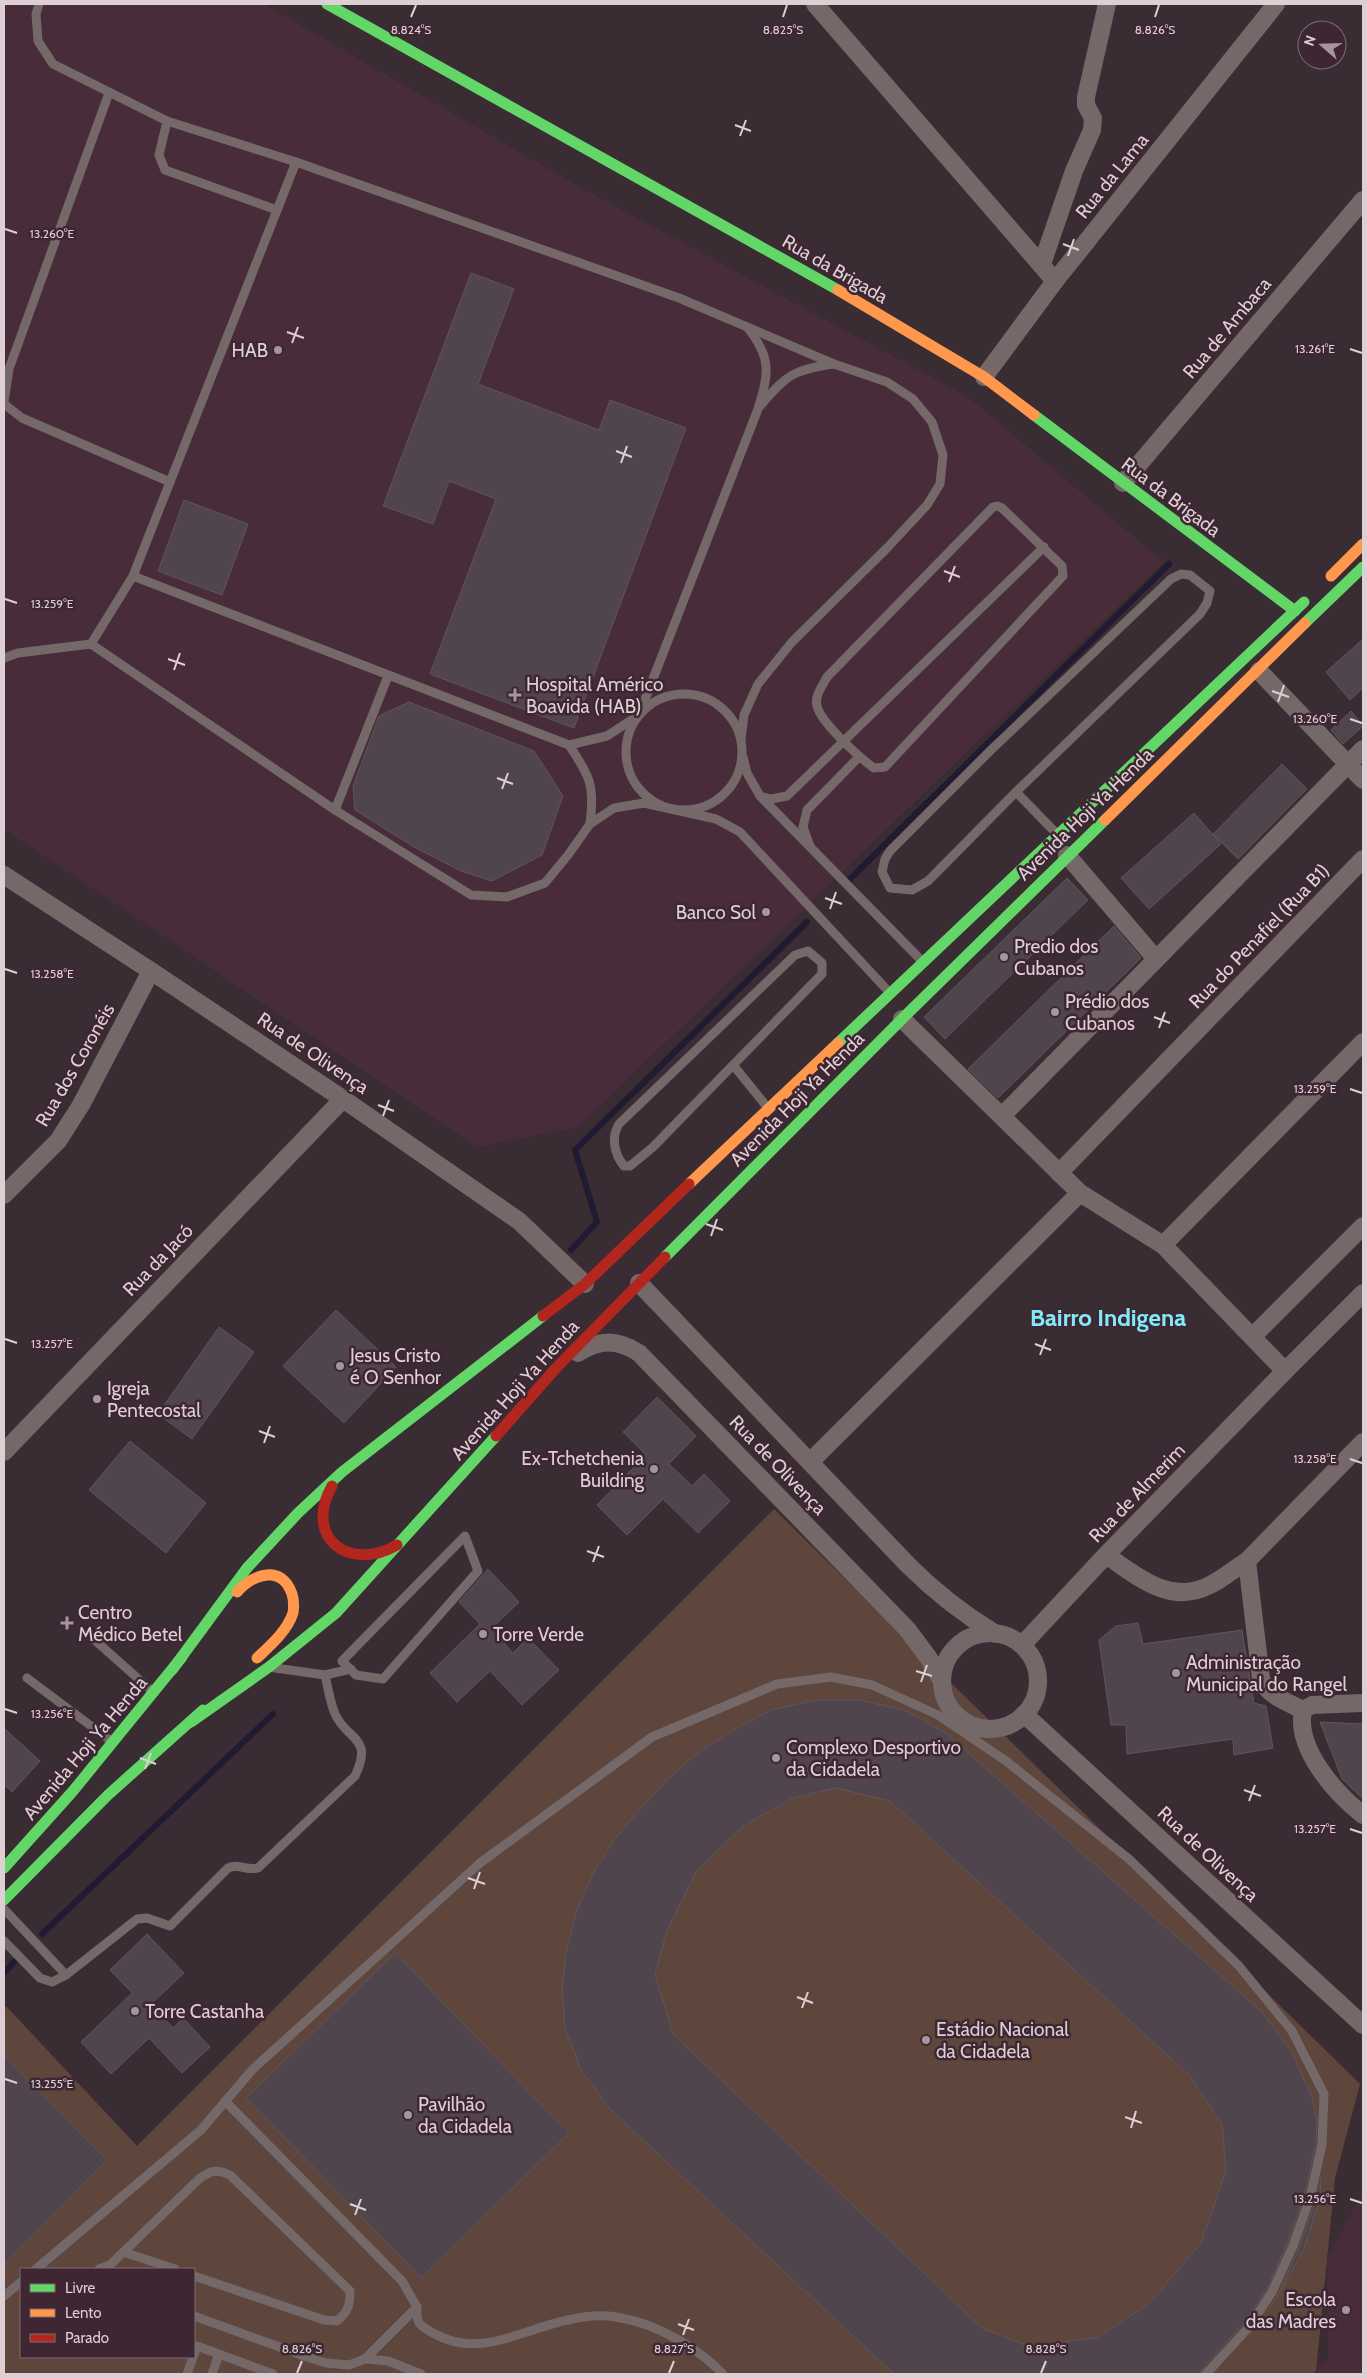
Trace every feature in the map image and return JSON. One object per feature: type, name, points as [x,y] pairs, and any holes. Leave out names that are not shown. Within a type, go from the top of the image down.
[{"type":"main road","name":"Rua da Brigada","points":[[327,4],[816,278],[984,377],[1295,611]]},
{"type":"main road","name":"Avenida Hoji Ya Henda","points":[[342,1472],[585,1284],[767,1108],[924,963],[1057,834],[1295,611],[1363,544]]},
{"type":"main road","name":"Avenida Hoji Ya Henda","points":[[191,1722],[269,1667],[336,1613],[403,1541],[556,1367],[902,1019],[1363,567]]},
{"type":"main road","points":[[342,1472],[325,1495],[320,1510],[322,1525],[329,1537],[342,1549],[364,1556],[384,1553],[403,1541]]},
{"type":"main road","points":[[172,1670],[247,1568],[277,1534],[342,1472]]},
{"type":"main road","points":[[4,1900],[108,1795],[191,1722],[282,1633],[292,1618],[295,1604],[288,1584],[281,1577],[275,1575],[254,1576],[242,1586],[172,1670]]},
{"type":"main road","name":"Avenida Hoji Ya Henda","points":[[4,1868],[40,1830],[114,1743],[172,1670]]},
{"type":"street","points":[[815,4],[1055,281]]},
{"type":"street","points":[[1042,264],[1074,172],[1092,130],[1093,118],[1086,105],[1086,96],[1107,4]]},
{"type":"street","name":"Rua da Lama","points":[[984,377],[1055,281],[1276,4]]},
{"type":"street","name":"Rua de Ambaca","points":[[1123,483],[1363,200]]},
{"type":"street","points":[[1259,671],[1363,780]]},
{"type":"street","points":[[1002,1116],[1363,749]]},
{"type":"street","points":[[1068,855],[1156,960]]},
{"type":"street","name":"Rua do Penafiel (Rua B1)","points":[[1059,1173],[1363,859]]},
{"type":"street","name":"Rua de Olivença","points":[[4,875],[152,971],[520,1222],[585,1284]]},
{"type":"street","name":"Rua dos Coronéis","points":[[4,1195],[58,1141],[81,1105],[152,971]]},
{"type":"street","points":[[902,1019],[1080,1193],[1162,1245],[1286,1371]]},
{"type":"street","points":[[1162,1245],[1363,1042]]},
{"type":"street","name":"Rua da Jacó","points":[[4,1452],[342,1099]]},
{"type":"street","points":[[810,1461],[1080,1193]]},
{"type":"street","points":[[1252,1338],[1363,1226]]},
{"type":"street","points":[[639,1283],[936,1592],[966,1616],[996,1634],[1012,1639],[1022,1645],[1031,1656],[1036,1670],[1037,1686],[1032,1702],[1024,1714],[1004,1727],[979,1728],[960,1719],[949,1708],[943,1693],[942,1681],[948,1658],[960,1644],[969,1638],[985,1634],[996,1634]]},
{"type":"street","name":"Rua de Almerim","points":[[1022,1645],[1106,1554],[1363,1294]]},
{"type":"street","name":"Rua de Olivença","points":[[556,1367],[589,1346],[600,1343],[614,1342],[626,1345],[639,1353],[907,1629],[928,1657],[942,1681]]},
{"type":"street","points":[[1106,1554],[1154,1587],[1171,1593],[1188,1592],[1207,1586],[1247,1561],[1363,1442]]},
{"type":"street","points":[[1247,1561],[1261,1679],[1265,1688],[1272,1694],[1303,1710]]},
{"type":"street","points":[[1303,1710],[1312,1704],[1363,1703]]},
{"type":"street","points":[[1303,1710],[1302,1724],[1312,1757],[1351,1805],[1363,1815]]},
{"type":"street","name":"Rua de Olivença","points":[[1024,1714],[1363,2025]]},
{"type":"lane","points":[[39,4],[36,14],[38,41],[52,64],[167,121],[296,162],[679,298],[834,364],[887,382],[913,399],[932,422],[944,455],[940,484],[927,505],[888,547],[792,642],[758,684],[744,715],[741,740],[742,755],[747,773],[760,796],[924,963]]},
{"type":"lane","points":[[109,92],[6,368],[4,403],[22,418],[170,482]]},
{"type":"lane","points":[[167,121],[159,155],[165,170],[277,210]]},
{"type":"lane","points":[[91,644],[133,576],[296,162]]},
{"type":"lane","points":[[742,755],[738,775],[730,788],[715,802],[699,809],[678,811],[652,802],[637,787],[630,774],[626,753],[629,733],[639,715],[758,409],[766,381],[767,360],[759,343],[746,326]]},
{"type":"lane","points":[[758,409],[779,383],[802,368],[834,364]]},
{"type":"lane","points":[[993,507],[1002,508],[1062,566],[1063,576],[885,767],[874,768],[859,757],[843,740],[824,718],[816,705],[818,693],[827,677],[993,507]]},
{"type":"lane","points":[[760,796],[770,799],[786,796],[1044,547]]},
{"type":"lane","points":[[1181,574],[1190,575],[1210,591],[1207,603],[1200,614],[1016,792],[928,881],[912,890],[890,888],[882,872],[885,859],[890,851],[992,750],[1171,579],[1181,574]]},
{"type":"lane","points":[[133,576],[569,745],[607,736],[639,715],[654,702],[664,697],[687,694],[707,698],[723,709],[734,722],[741,740]]},
{"type":"lane","points":[[4,658],[18,653],[91,644],[335,810],[471,895],[507,897],[545,883],[590,824],[614,808],[644,804],[716,820],[740,832],[891,994]]},
{"type":"lane","points":[[335,810],[388,676]]},
{"type":"lane","points":[[569,745],[587,773],[594,798],[590,824]]},
{"type":"lane","points":[[812,851],[803,827],[807,810],[859,757]]},
{"type":"lane","points":[[1016,792],[1057,834]]},
{"type":"lane","points":[[808,951],[822,963],[822,974],[734,1066],[630,1166],[624,1166],[620,1161],[614,1141],[614,1133],[618,1124],[795,955],[808,951]]},
{"type":"lane","points":[[734,1066],[767,1108]]},
{"type":"lane","points":[[465,1536],[478,1571],[383,1679],[356,1675],[350,1669],[342,1661],[465,1536]]},
{"type":"lane","points":[[89,1635],[154,1692]]},
{"type":"lane","points":[[269,1667],[325,1675],[350,1669]]},
{"type":"lane","points":[[4,1941],[40,1978],[52,1982],[66,1975],[137,1919],[147,1918],[170,1926],[228,1868],[232,1866],[249,1869],[258,1868],[355,1776],[360,1766],[362,1753],[359,1742],[335,1715],[325,1675]]},
{"type":"lane","points":[[37,2268],[201,2130],[252,2070],[480,1863],[652,1737],[776,1684],[831,1677],[863,1682],[938,1715],[1006,1761],[1129,1859],[1240,1966],[1292,2031],[1324,2094],[1322,2145],[1310,2198],[1293,2246],[1272,2292],[1249,2328],[1206,2374]]},
{"type":"lane","points":[[27,1678],[114,1743]]},
{"type":"lane","points":[[4,1909],[66,1975]]},
{"type":"lane","points":[[225,2101],[402,2281],[417,2307],[416,2319],[421,2326],[439,2337],[470,2345],[502,2341],[566,2320],[587,2316],[621,2318],[676,2337],[722,2374]]},
{"type":"lane","points":[[102,2268],[110,2265],[200,2178],[211,2171],[220,2170],[230,2175],[350,2291],[350,2303],[346,2313],[337,2321],[324,2320],[195,2276]]},
{"type":"lane","points":[[123,2252],[172,2268]]},
{"type":"lane","points":[[4,2296],[20,2283]]},
{"type":"lane","points":[[4,2296],[20,2288]]},
{"type":"lane","points":[[366,2359],[417,2307]]},
{"type":"lane","points":[[195,2316],[326,2363],[349,2365],[366,2359],[388,2361],[421,2374]]},
{"type":"lane","points":[[195,2353],[197,2346],[273,2374]]},
{"type":"lane","points":[[212,2374],[219,2354]]},
{"type":"lane","points":[[187,2374],[193,2358]]},
{"type":"shaded area","name":"Hospital Américo Boavida (HAB)","points":[[4,4],[264,4],[587,191],[967,396],[1164,562],[578,1127],[477,1147],[4,829]]},
{"type":"shaded area","name":"Complexo Desportivo da Cidadela","points":[[774,1509],[1360,2084],[1335,2178],[1316,2371],[1311,2374],[4,2374],[4,2009],[6,2006],[137,2146]]},
{"type":"shaded area","name":"Escola das Madres","points":[[1363,2190],[1363,2374],[1305,2374],[1328,2360],[1327,2260]]},
{"type":"building","points":[[471,273],[514,289],[478,384],[599,430],[610,400],[686,428],[574,728],[430,674],[496,499],[449,481],[433,524],[383,506]]},
{"type":"building","points":[[184,500],[248,524],[222,595],[158,571]]},
{"type":"building","points":[[1363,639],[1363,688],[1350,700],[1326,672]]},
{"type":"building","points":[[409,702],[534,751],[563,796],[542,855],[492,881],[461,871],[414,847],[355,810],[353,786],[379,716]]},
{"type":"building","points":[[1351,711],[1363,726],[1343,744],[1331,730]]},
{"type":"building","points":[[1282,764],[1307,789],[1238,859],[1213,834]]},
{"type":"building","points":[[1194,813],[1221,844],[1149,909],[1121,878]]},
{"type":"building","name":"Predio dos Cubanos","points":[[1067,878],[1088,900],[945,1039],[924,1017]]},
{"type":"building","name":"Prédio dos Cubanos","points":[[1114,926],[1141,958],[998,1098],[968,1069]]},
{"type":"building","name":"Jesus Cristo é O Senhor","points":[[336,1310],[396,1367],[344,1423],[283,1366]]},
{"type":"building","points":[[219,1327],[254,1352],[192,1439],[158,1414]]},
{"type":"building","name":"Ex-Tchetchenia Building","points":[[657,1397],[696,1436],[669,1464],[692,1486],[704,1474],[730,1501],[698,1533],[663,1499],[627,1535],[597,1505],[646,1455],[623,1432]]},
{"type":"building","points":[[130,1441],[206,1503],[166,1553],[89,1490]]},
{"type":"building","name":"Torre Verde","points":[[488,1569],[519,1602],[491,1629],[513,1653],[528,1638],[559,1670],[522,1705],[490,1671],[457,1702],[430,1673],[480,1624],[459,1602]]},
{"type":"building","name":"Administração Municipal do Rangel","points":[[1138,1623],[1143,1644],[1242,1630],[1254,1703],[1266,1706],[1273,1748],[1234,1755],[1233,1739],[1127,1754],[1126,1725],[1111,1725],[1099,1640],[1116,1626]]},
{"type":"building","points":[[815,1700],[860,1700],[907,1711],[947,1734],[1262,2012],[1291,2051],[1312,2097],[1317,2120],[1316,2144],[1304,2196],[1287,2244],[1267,2289],[1244,2323],[1201,2370],[1200,2374],[894,2374],[611,2110],[582,2072],[565,2028],[562,1988],[566,1952],[576,1912],[594,1872],[614,1840],[668,1779],[700,1751],[771,1710]],"holes":[[[836,1788],[890,1801],[1190,2076],[1222,2124],[1226,2170],[1201,2243],[1150,2303],[1096,2338],[1028,2346],[982,2328],[673,2034],[655,1974],[667,1931],[696,1872],[743,1826],[793,1798]]]},
{"type":"building","points":[[1320,1722],[1363,1724],[1363,1799],[1342,1779]]},
{"type":"building","points":[[4,1728],[40,1761],[12,1792],[4,1784]]},
{"type":"building","name":"Torre Castanha","points":[[147,1934],[184,1973],[151,2004],[173,2028],[183,2018],[210,2047],[182,2073],[149,2038],[111,2074],[81,2042],[132,1993],[110,1970]]},
{"type":"building","name":"Pavilhão da Cidadela","points":[[395,1953],[569,2133],[421,2278],[246,2098]]},
{"type":"building","points":[[4,2056],[107,2160],[4,2264]]},
{"type":"building","points":[[1321,2178],[1320,2197],[1304,2249],[1278,2295],[1299,2249],[1316,2200]]},
{"type":"waterway","points":[[850,879],[1169,564]]},
{"type":"waterway","points":[[571,1250],[597,1222],[575,1150],[807,922]]},
{"type":"waterway","points":[[42,1934],[273,1714]]},
{"type":"waterway","points":[[4,1973],[14,1962]]},
{"type":"traffic: fast","points":[[327,4],[838,290]]},
{"type":"traffic: fast","points":[[1034,415],[1295,611]]},
{"type":"traffic: fast","points":[[1305,623],[1363,567]]},
{"type":"traffic: fast","points":[[838,1043],[1304,602]]},
{"type":"traffic: fast","points":[[665,1257],[902,1019],[1105,820]]},
{"type":"traffic: fast","points":[[172,1670],[247,1568],[298,1513],[342,1472],[543,1316]]},
{"type":"traffic: fast","points":[[191,1722],[269,1667],[336,1613],[496,1436]]},
{"type":"traffic: fast","points":[[4,1868],[73,1791],[182,1657]]},
{"type":"traffic: fast","points":[[4,1900],[108,1795],[203,1710]]},
{"type":"traffic: slow","points":[[838,290],[984,377],[1034,415]]},
{"type":"traffic: slow","points":[[1331,576],[1363,544]]},
{"type":"traffic: slow","points":[[1105,820],[1305,623]]},
{"type":"traffic: slow","points":[[689,1184],[838,1043]]},
{"type":"traffic: slow","points":[[237,1592],[251,1580],[274,1575],[287,1585],[292,1594],[294,1608],[287,1626],[257,1658]]},
{"type":"traffic: jam","points":[[543,1316],[585,1284],[689,1184]]},
{"type":"traffic: jam","points":[[496,1436],[557,1367],[665,1257]]},
{"type":"traffic: jam","points":[[332,1486],[324,1504],[323,1521],[327,1534],[336,1545],[348,1552],[363,1555],[379,1553],[397,1545]]},
{"type":"place","name":"HAB","points":[[278,350]]},
{"type":"place","name":"Hospital Américo Boavida (HAB)","points":[[515,695]]},
{"type":"place","name":"Banco Sol","points":[[766,912]]},
{"type":"place","name":"Predio dos Cubanos","points":[[1004,957]]},
{"type":"place","name":"Prédio dos Cubanos","points":[[1055,1012]]},
{"type":"place","name":"Jesus Cristo é O Senhor","points":[[340,1366]]},
{"type":"place","name":"Igreja Pentecostal","points":[[97,1399]]},
{"type":"place","name":"Ex-Tchetchenia Building","points":[[654,1469]]},
{"type":"place","name":"Centro Médico Betel","points":[[67,1623]]},
{"type":"place","name":"Torre Verde","points":[[483,1634]]},
{"type":"place","name":"Administração Municipal do Rangel","points":[[1176,1673]]},
{"type":"place","name":"Complexo Desportivo da Cidadela","points":[[776,1758]]},
{"type":"place","name":"Torre Castanha","points":[[135,2011]]},
{"type":"place","name":"Estádio Nacional da Cidadela","points":[[926,2040]]},
{"type":"place","name":"Pavilhão da Cidadela","points":[[408,2115]]},
{"type":"place","name":"Escola das Madres","points":[[1346,2310]]},
{"type":"district","name":"Bairro Indigena","points":[[1108,1317]]}]
